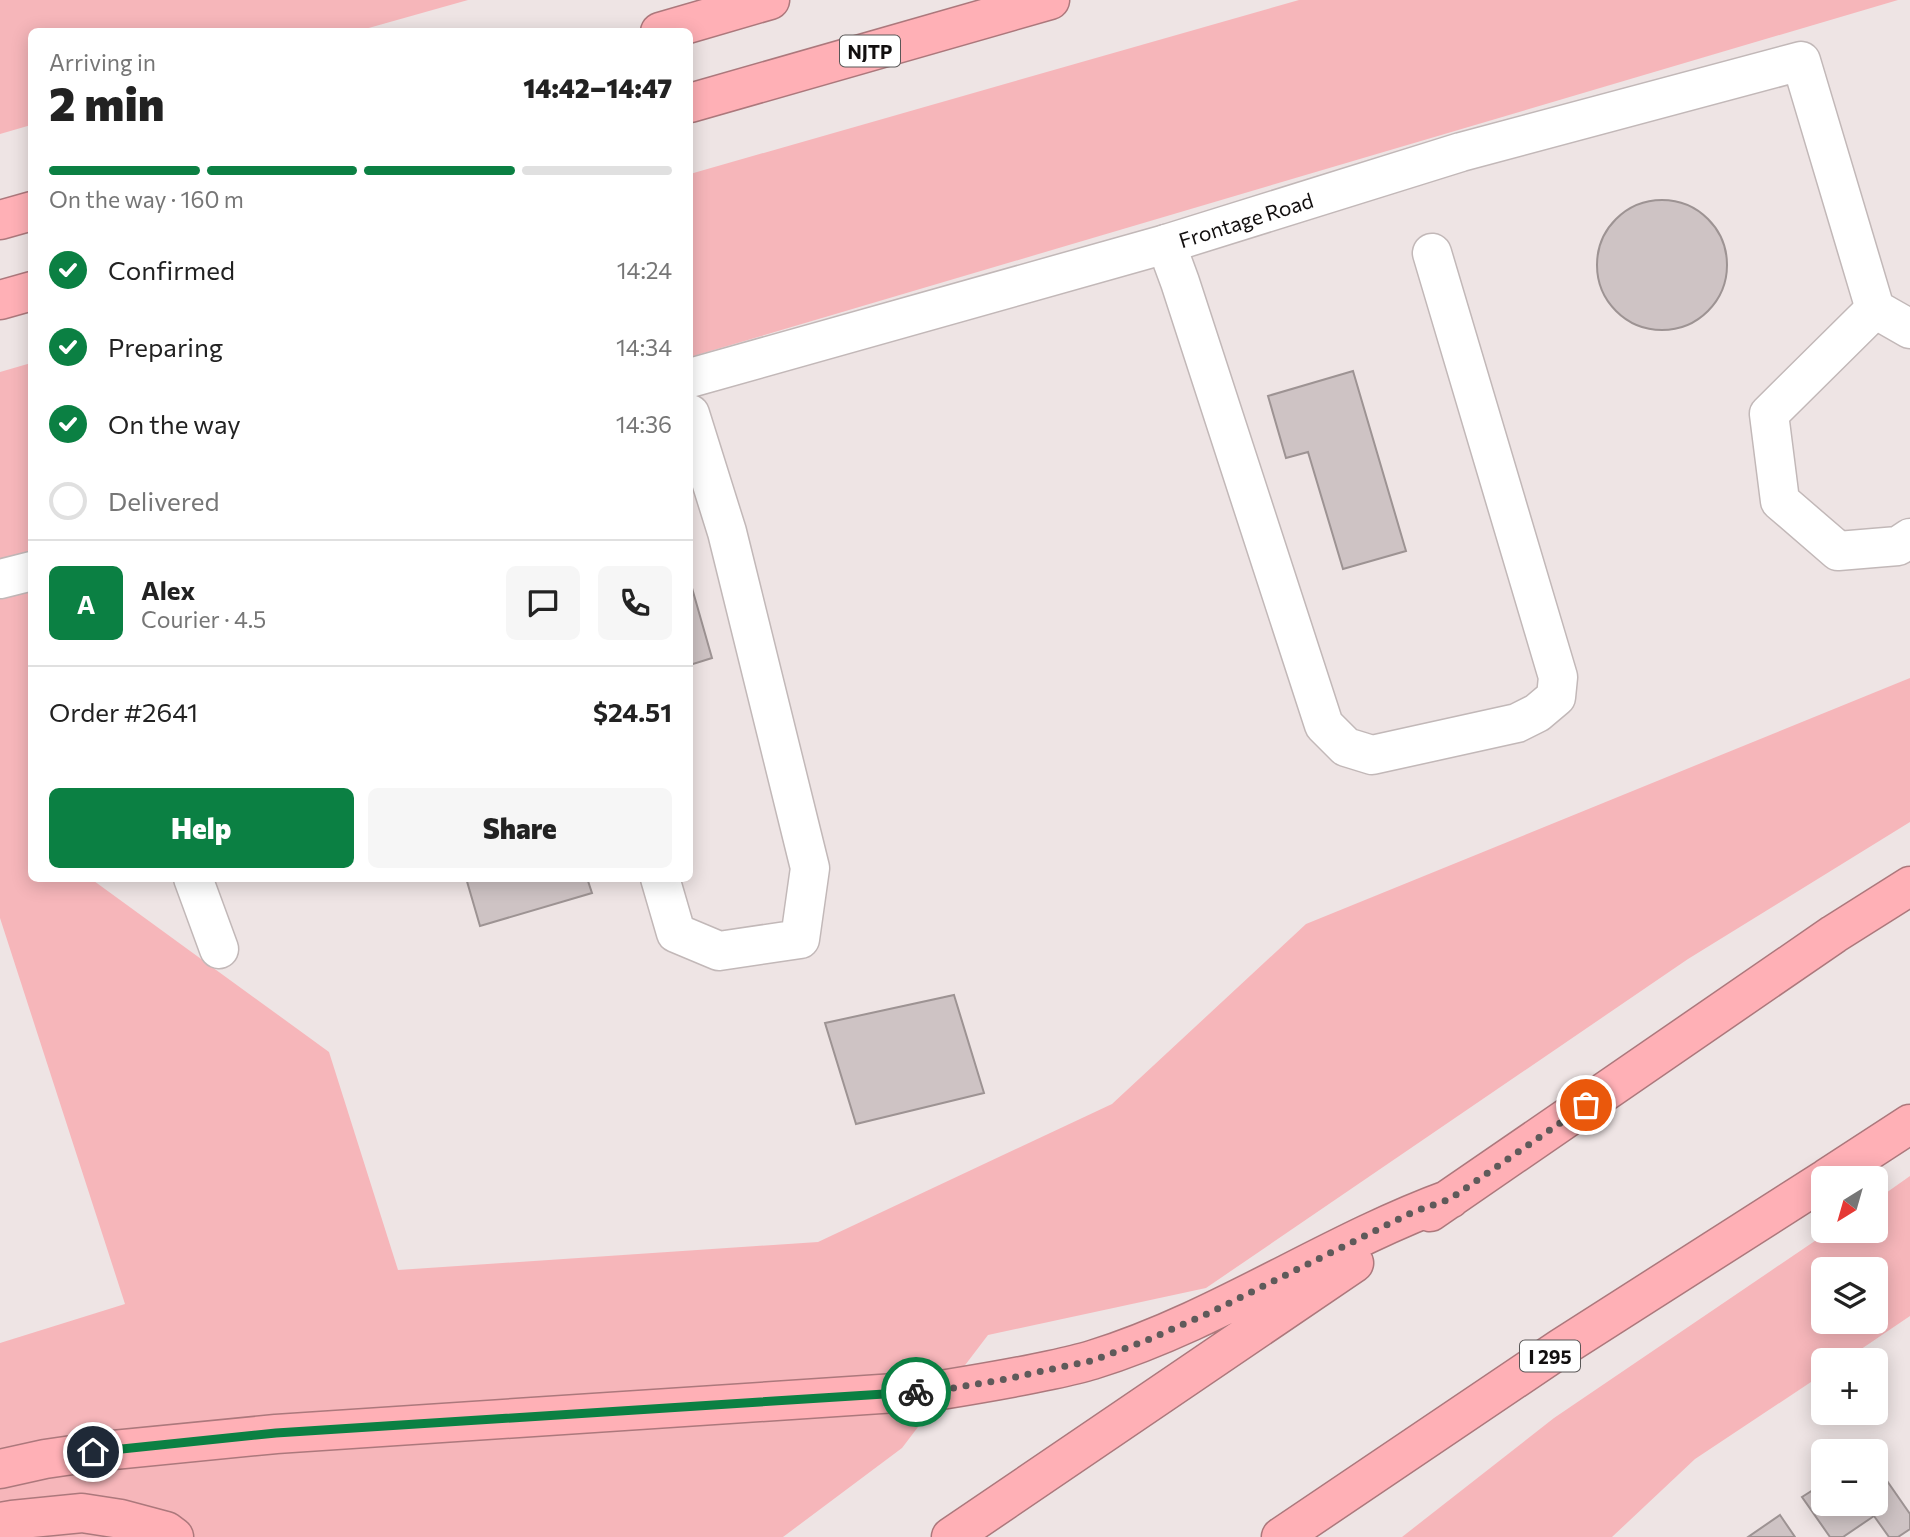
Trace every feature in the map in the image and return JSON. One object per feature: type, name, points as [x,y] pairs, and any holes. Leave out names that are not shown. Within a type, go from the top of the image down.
[{"type":"highway","points":[[674,28],[770,0]]},
{"type":"highway","name":"NJTP","points":[[693,102],[1050,0]]},
{"type":"highway","points":[[0,220],[28,212]]},
{"type":"highway","points":[[0,300],[28,292]]},
{"type":"highway","points":[[951,1537],[1450,1199],[1811,950],[1910,886]]},
{"type":"highway","name":"I 295","points":[[1845,1166],[1910,1124]]},
{"type":"highway","name":"I 295","points":[[1281,1537],[1561,1348],[1811,1188]]},
{"type":"highway","points":[[0,1469],[93,1452],[276,1433],[941,1390],[1007,1379],[1091,1361],[1145,1341],[1221,1307],[1413,1212],[1450,1199]]},
{"type":"highway","points":[[1321,1537],[1561,1348]]},
{"type":"highway","points":[[0,1522],[82,1513],[121,1519],[166,1531],[174,1537]]},
{"type":"street","name":"Frontage Road","points":[[693,377],[1166,244],[1444,157],[1801,61],[1875,309]]},
{"type":"street","points":[[1166,244],[1324,725],[1346,747],[1372,755],[1517,723],[1537,713],[1556,696],[1559,677],[1432,253]]},
{"type":"street","points":[[1910,329],[1875,309],[1769,414],[1780,501],[1838,551],[1898,546],[1910,538]]},
{"type":"street","points":[[661,882],[676,933],[719,951],[800,939],[810,868],[727,532],[693,424]]},
{"type":"street","points":[[0,579],[28,572]]},
{"type":"street","points":[[194,882],[219,949]]},
{"type":"shaded area","points":[[0,0],[468,0],[369,28],[28,28],[28,126],[0,134]]},
{"type":"shaded area","points":[[1299,0],[1898,0],[693,356],[693,173]]},
{"type":"shaded area","points":[[28,364],[28,552],[23,554],[28,577],[28,882],[95,882],[329,1052],[398,1270],[818,1242],[1112,1104],[1306,924],[1910,678],[1910,822],[1688,959],[1206,1288],[988,1335],[902,1448],[783,1537],[0,1537],[0,1343],[125,1304],[0,918],[0,372]]},
{"type":"shaded area","points":[[1910,1176],[1910,1316],[1888,1331],[1888,1257],[1811,1257],[1811,1334],[1883,1334],[1863,1348],[1811,1348],[1811,1382],[1695,1459],[1612,1537],[1402,1537],[1554,1418],[1812,1243],[1888,1243],[1888,1192]]},
{"type":"building","points":[[1662,200],[1687,205],[1708,219],[1722,240],[1727,265],[1722,290],[1708,311],[1687,325],[1662,330],[1637,325],[1616,311],[1602,290],[1597,265],[1602,240],[1616,219],[1637,205]]},
{"type":"building","points":[[1353,371],[1406,551],[1343,569],[1308,452],[1286,458],[1268,396]]},
{"type":"building","points":[[693,592],[712,658],[693,664]]},
{"type":"building","points":[[467,882],[588,882],[592,893],[480,926]]},
{"type":"building","points":[[954,995],[984,1093],[856,1124],[825,1023]]},
{"type":"building","points":[[1888,1482],[1910,1514],[1910,1529],[1898,1537],[1889,1537],[1874,1516],[1888,1516]]},
{"type":"building","points":[[1811,1491],[1811,1510],[1802,1497]]},
{"type":"building","points":[[1780,1515],[1795,1537],[1748,1537]]},
{"type":"building","points":[[1815,1516],[1874,1516],[1843,1537],[1830,1537]]},
{"type":"way so far","points":[[916,1392],[1007,1379],[1091,1361],[1145,1341],[1209,1313],[1413,1212],[1450,1199],[1586,1105]]},
{"type":"route","points":[[93,1452],[276,1433],[916,1392]]}]
